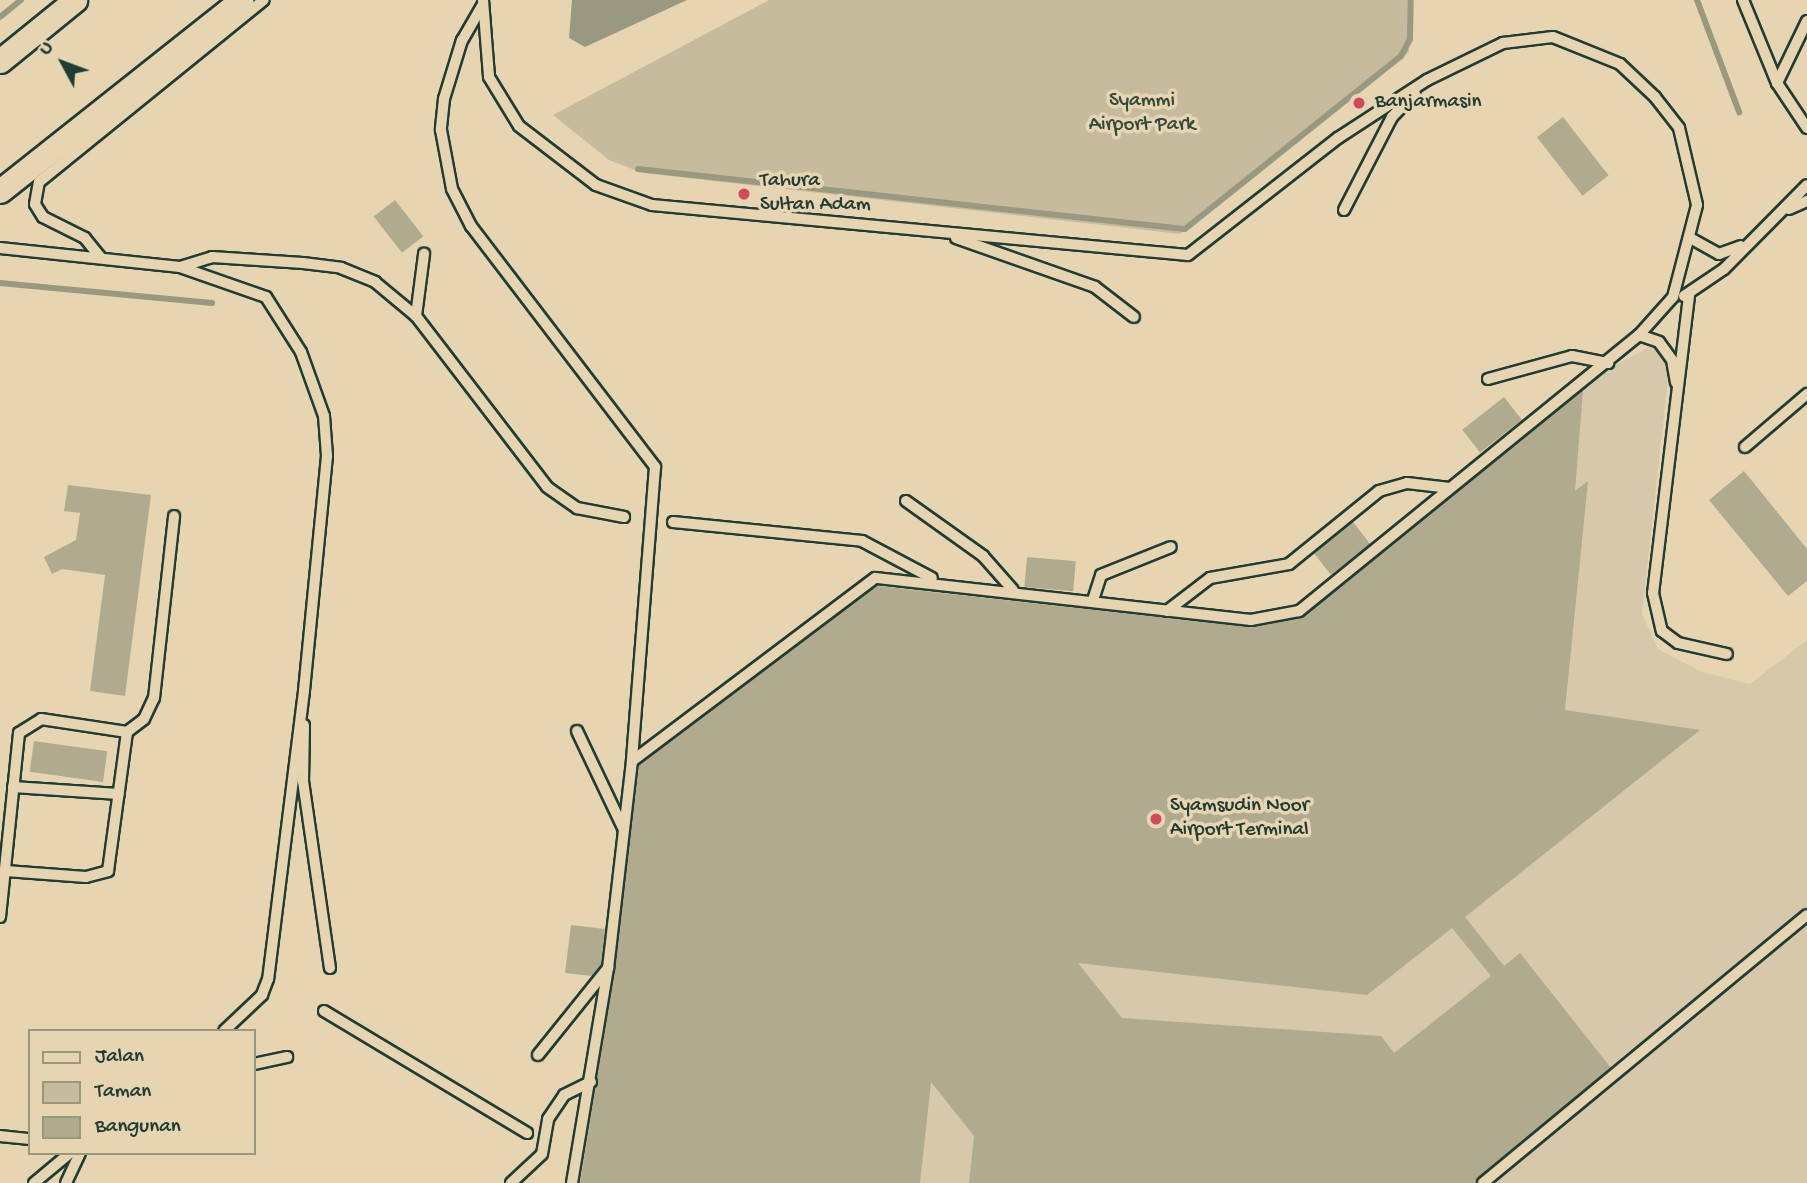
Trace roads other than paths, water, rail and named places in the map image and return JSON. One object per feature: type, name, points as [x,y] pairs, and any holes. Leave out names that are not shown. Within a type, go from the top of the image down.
[{"type":"street","points":[[0,61],[75,0]]},
{"type":"street","points":[[0,191],[241,0]]},
{"type":"lane","points":[[101,258],[85,238],[43,217],[35,204],[39,182],[264,0]]},
{"type":"lane","points":[[1743,0],[1777,83],[1806,123]]},
{"type":"lane","points":[[483,3],[489,76],[504,107],[548,152],[596,185],[652,205],[714,215],[1188,255],[1338,138],[1427,80],[1503,43],[1553,37],[1620,64],[1679,128],[1694,171],[1692,239],[1673,297],[1639,335],[1608,363],[1298,611],[1264,620],[1167,611],[935,580],[875,578],[632,761]]},
{"type":"lane","points":[[483,3],[462,40],[444,99],[441,130],[452,190],[471,226],[655,467],[624,831],[608,968],[572,1183]]},
{"type":"lane","points":[[1777,83],[1807,21]]},
{"type":"lane","points":[[1344,210],[1392,117],[1427,80]]},
{"type":"lane","points":[[1673,297],[1689,296],[1785,211],[1807,185]]},
{"type":"lane","points":[[1785,211],[1807,201]]},
{"type":"lane","points":[[946,234],[1096,287],[1134,317]]},
{"type":"lane","points":[[1692,239],[1719,254],[1748,242]]},
{"type":"lane","points":[[0,248],[180,267],[266,297],[296,341],[324,416],[327,456],[304,691],[268,979],[262,995],[226,1029]]},
{"type":"lane","points":[[415,316],[424,254]]},
{"type":"lane","points":[[180,267],[212,257],[341,268],[375,282],[415,316],[547,487],[577,508],[624,517]]},
{"type":"lane","points":[[1689,296],[1654,583],[1656,614],[1662,631],[1678,643],[1727,654]]},
{"type":"lane","points":[[1639,335],[1659,342],[1672,360],[1678,394]]},
{"type":"lane","points":[[1488,379],[1572,356],[1608,363]]},
{"type":"lane","points":[[1745,447],[1807,394]]},
{"type":"lane","points":[[1167,611],[1210,578],[1289,564],[1379,491],[1407,483],[1450,488]]},
{"type":"lane","points":[[906,501],[983,556],[1013,590]]},
{"type":"lane","points":[[6,871],[101,876],[108,871],[127,732],[144,719],[154,698],[174,516]]},
{"type":"lane","points":[[673,522],[862,541],[935,580]]},
{"type":"lane","points":[[1093,600],[1101,575],[1171,547]]},
{"type":"lane","points":[[304,691],[303,781],[330,968]]},
{"type":"lane","points":[[0,918],[13,787],[13,746],[27,723],[41,719],[127,732]]},
{"type":"lane","points":[[577,731],[624,831]]},
{"type":"lane","points":[[13,787],[119,794]]},
{"type":"lane","points":[[1483,1183],[1807,915]]},
{"type":"lane","points":[[538,1055],[608,968]]},
{"type":"lane","points":[[324,1011],[527,1133]]},
{"type":"lane","points":[[256,1064],[287,1057]]},
{"type":"lane","points":[[511,1183],[542,1154],[548,1119],[564,1095],[591,1082]]},
{"type":"lane","points":[[0,1136],[28,1139]]},
{"type":"lane","points":[[34,1183],[67,1155]]},
{"type":"lane","points":[[66,1183],[79,1155]]},
{"type":"waterway","points":[[0,17],[21,0]]},
{"type":"waterway","points":[[638,169],[1185,229],[1401,56],[1410,39],[1411,0]]},
{"type":"waterway","points":[[1697,0],[1739,112]]},
{"type":"waterway","points":[[0,283],[212,303]]},
{"type":"place","name":"Banjarmasin","points":[[1359,103]]},
{"type":"place","name":"Tahura Sultan Adam","points":[[744,194]]},
{"type":"place","name":"Syamsudin Noor Airport Terminal","points":[[1156,819]]},
{"type":"park label","name":"Syammi Airport Park","points":[[1142,114]]}]
